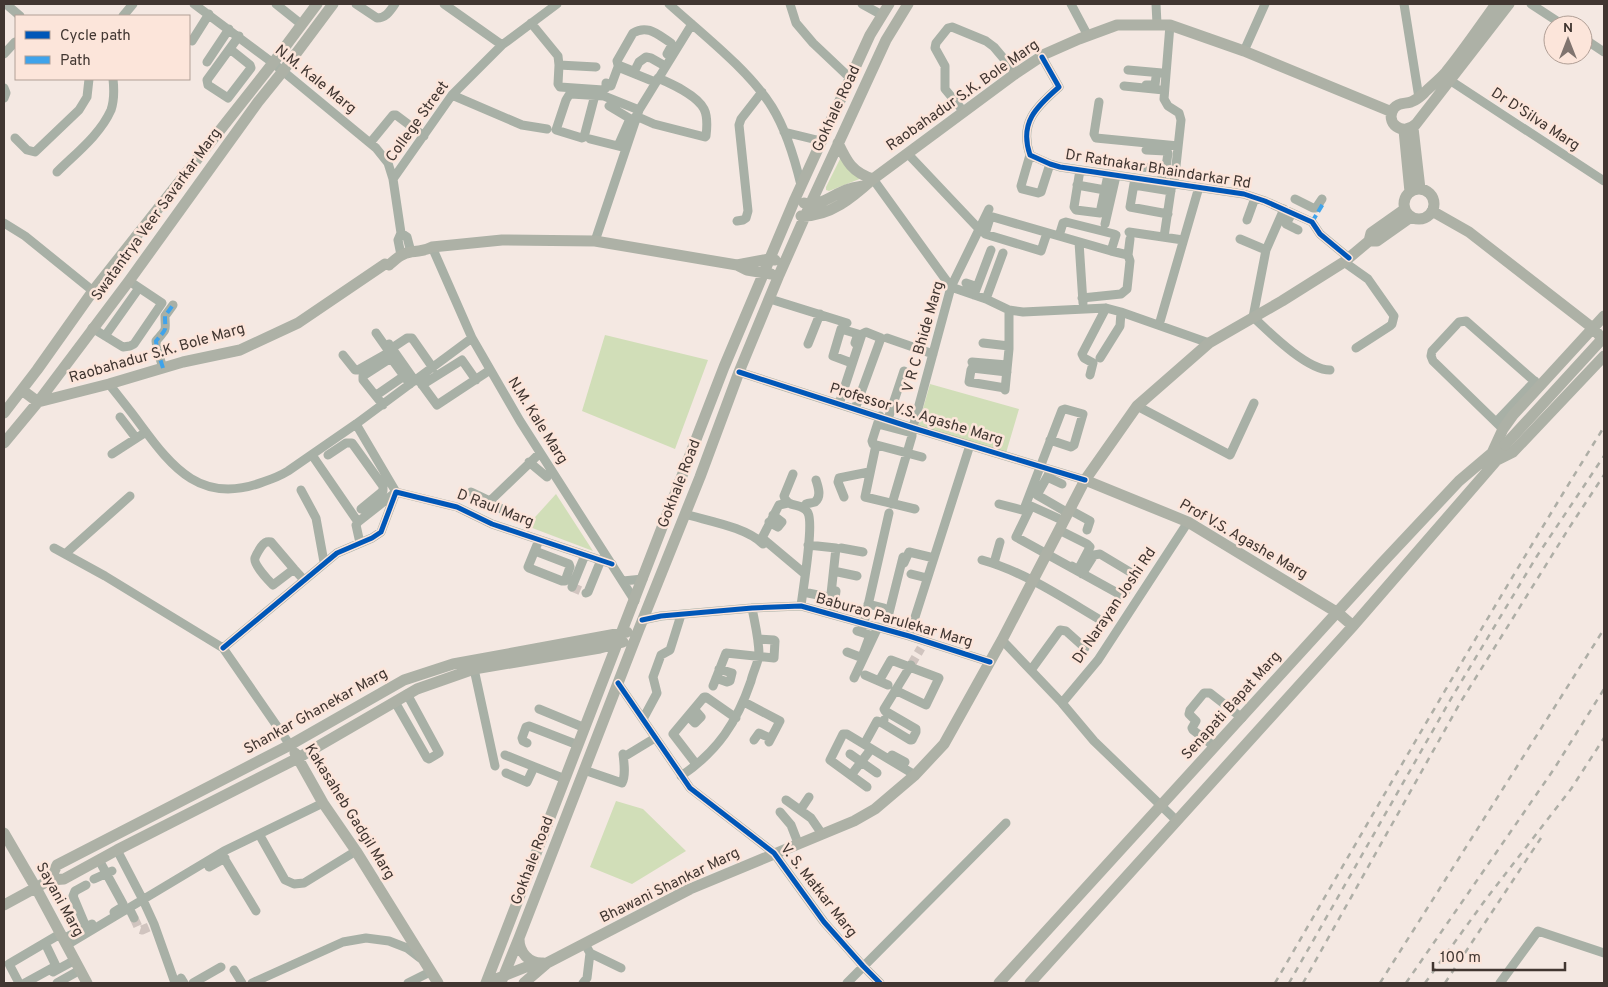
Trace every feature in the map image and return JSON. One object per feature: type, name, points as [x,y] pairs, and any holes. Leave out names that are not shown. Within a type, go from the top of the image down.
[{"type":"main road","name":"Swatantrya Veer Savarkar Marg","points":[[4,413],[93,291],[252,90],[317,4]]},
{"type":"main road","name":"Swatantrya Veer Savarkar Marg","points":[[4,443],[38,402],[129,281],[258,102],[333,4]]},
{"type":"main road","name":"Gokhale Road","points":[[486,983],[724,367],[821,141],[870,35],[889,4]]},
{"type":"main road","name":"Gokhale Road","points":[[502,980],[638,629],[784,262],[886,40],[908,4]]},
{"type":"main road","points":[[1412,126],[1396,127],[1392,120],[1392,112],[1397,105],[1414,101],[1445,73],[1496,4]]},
{"type":"main road","points":[[1415,191],[1412,126],[1451,81],[1509,4]]},
{"type":"main road","name":"Raobahadur S.K. Bole Marg","points":[[788,216],[820,214],[852,198],[869,182],[1016,73],[1042,57],[1117,25],[1170,25],[1244,51],[1392,112]]},
{"type":"main road","points":[[838,143],[853,169],[869,182]]},
{"type":"main road","name":"Raobahadur S.K. Bole Marg","points":[[810,205],[869,182]]},
{"type":"main road","points":[[1415,191],[1430,194],[1433,200],[1434,206],[1432,211],[1423,219],[1408,213],[1404,200],[1415,191]]},
{"type":"main road","points":[[795,200],[810,205]]},
{"type":"main road","points":[[1432,211],[1469,232],[1594,329],[1604,341]]},
{"type":"main road","name":"Bhawani Shankar Marg","points":[[486,983],[502,980],[526,967],[547,963],[588,948],[690,889],[822,834],[875,809],[914,775],[944,744],[1002,640],[1085,480],[1137,406],[1209,342],[1282,301],[1346,260],[1369,241],[1377,241],[1408,213]]},
{"type":"main road","points":[[405,250],[424,251],[432,247],[502,240],[595,241],[737,265],[747,270],[779,276]]},
{"type":"main road","name":"Raobahadur S.K. Bole Marg","points":[[38,402],[163,368],[240,350],[298,323],[385,264],[385,260],[405,250]]},
{"type":"main road","points":[[737,265],[769,259],[784,262]]},
{"type":"main road","points":[[1491,460],[1499,426],[1513,415],[1538,384],[1594,329],[1604,316]]},
{"type":"main road","points":[[1030,983],[1353,626],[1491,460],[1604,336]]},
{"type":"main road","points":[[1491,460],[1513,452],[1604,356]]},
{"type":"main road","points":[[22,390],[38,402]]},
{"type":"main road","name":"Senapati Bapat Marg","points":[[999,983],[1377,568],[1459,481],[1491,460]]},
{"type":"main road","name":"Prof V.S. Agashe Marg","points":[[1085,480],[1188,522],[1338,613],[1353,626]]},
{"type":"main road","points":[[1377,568],[1392,580]]},
{"type":"main road","points":[[50,880],[64,879],[298,758],[417,689],[474,669],[600,648],[638,629]]},
{"type":"main road","name":"Shankar Ghanekar Marg","points":[[4,905],[50,880],[58,865],[290,745],[404,680],[453,664],[620,638]]},
{"type":"main road","points":[[600,648],[607,654],[611,662]]},
{"type":"main road","points":[[1270,687],[1285,701]]},
{"type":"main road","points":[[1251,707],[1267,720]]},
{"type":"main road","name":"Kakasaheb Gadgil Marg","points":[[290,745],[324,803],[438,983]]},
{"type":"main road","name":"Sayani Marg","points":[[4,833],[36,888],[81,975]]},
{"type":"main road","points":[[519,938],[519,947],[525,956],[539,963],[547,963]]},
{"type":"main road","points":[[524,983],[547,963]]},
{"type":"street","points":[[6,4],[19,15]]},
{"type":"street","points":[[124,15],[133,4]]},
{"type":"street","name":"N.M. Kale Marg","points":[[194,4],[273,63],[376,148],[388,162],[393,179],[401,232],[398,240],[405,250]]},
{"type":"street","points":[[276,4],[302,24]]},
{"type":"street","points":[[356,4],[377,18],[380,18],[388,13],[395,4]]},
{"type":"street","points":[[444,4],[502,45]]},
{"type":"street","name":"College Street","points":[[393,179],[452,96],[502,45],[557,4]]},
{"type":"street","points":[[669,4],[738,67],[762,92],[784,132],[801,185]]},
{"type":"street","points":[[790,4],[796,22],[812,43],[850,78]]},
{"type":"street","points":[[862,4],[882,15]]},
{"type":"street","points":[[1071,4],[1088,36]]},
{"type":"street","points":[[1156,4],[1157,24]]},
{"type":"street","points":[[1244,51],[1265,4]]},
{"type":"street","points":[[1404,4],[1414,101]]},
{"type":"street","points":[[1531,4],[1548,15]]},
{"type":"street","points":[[192,41],[208,14]]},
{"type":"street","points":[[532,23],[558,56],[558,84],[560,87],[602,90],[609,85],[618,67],[657,80],[681,89],[699,102],[706,116],[706,136],[654,124],[609,106]]},
{"type":"street","points":[[665,62],[692,24]]},
{"type":"street","points":[[1164,237],[1181,116],[1165,103],[1160,83],[1166,74],[1170,25]]},
{"type":"street","points":[[964,112],[945,89],[945,66],[935,51],[936,43],[948,28],[952,27],[986,41],[994,47],[1016,73]]},
{"type":"street","points":[[207,62],[229,29]]},
{"type":"street","points":[[595,241],[622,147],[635,116],[657,80],[665,62],[672,46],[649,30],[643,29],[633,33],[617,61],[618,65],[633,71],[636,70],[639,62],[646,58],[665,62]]},
{"type":"street","points":[[230,49],[251,66],[251,69],[228,98],[207,84],[207,80],[238,36]]},
{"type":"street","points":[[4,54],[15,42]]},
{"type":"street","points":[[1593,45],[1604,52]]},
{"type":"street","points":[[1042,57],[1059,87],[1034,111],[1028,123],[1026,140],[1030,155],[1021,186],[1022,189],[1041,192],[1050,164]]},
{"type":"street","points":[[559,65],[596,67]]},
{"type":"street","points":[[1128,70],[1166,74]]},
{"type":"street","points":[[15,138],[27,150],[36,152],[79,110],[87,98],[89,80]]},
{"type":"street","points":[[57,172],[103,123],[111,108],[113,80]]},
{"type":"street","points":[[242,81],[252,90]]},
{"type":"street","name":"Dr D'Silva Marg","points":[[1451,81],[1604,180]]},
{"type":"street","points":[[1124,85],[1160,83]]},
{"type":"street","points":[[4,88],[6,93],[4,98]]},
{"type":"street","points":[[737,221],[746,218],[748,211],[739,125],[741,119],[762,92]]},
{"type":"street","points":[[595,96],[584,137],[556,130],[569,95],[595,96],[614,99],[635,116]]},
{"type":"street","points":[[452,96],[522,125],[547,129]]},
{"type":"street","points":[[1099,102],[1095,137],[1166,148]]},
{"type":"street","points":[[370,143],[393,115],[396,115],[424,136]]},
{"type":"street","points":[[784,132],[821,141]]},
{"type":"street","points":[[590,139],[622,147]]},
{"type":"street","points":[[1146,150],[1178,146]]},
{"type":"street","points":[[1162,182],[1163,169],[1166,167],[1168,153],[1166,148]]},
{"type":"street","points":[[908,154],[979,229]]},
{"type":"street","name":"Dr Ratnakar Bhaindarkar Rd","points":[[1030,155],[1050,164],[1135,181],[1162,182],[1172,186],[1199,187],[1244,194],[1312,222],[1320,234],[1368,279],[1394,316],[1390,326],[1356,348]]},
{"type":"street","points":[[1140,167],[1163,169]]},
{"type":"street","points":[[1080,170],[1074,207],[1076,210],[1100,213],[1105,190],[1112,175]]},
{"type":"street","points":[[1106,224],[1112,175]]},
{"type":"street","points":[[1168,214],[1130,207],[1135,181],[1172,186]]},
{"type":"street","points":[[869,182],[951,287],[969,287],[986,299],[1009,310],[1023,312],[1106,308],[1209,342]]},
{"type":"street","points":[[1077,185],[1105,190]]},
{"type":"street","points":[[1159,325],[1199,187]]},
{"type":"street","points":[[1247,220],[1255,198]]},
{"type":"street","points":[[1295,199],[1307,207],[1313,208],[1316,208],[1323,200],[1312,222]]},
{"type":"street","points":[[1298,230],[1286,224],[1307,207]]},
{"type":"street","name":"V R C Bhide Marg","points":[[868,629],[868,604],[891,508],[914,432],[951,287],[972,253],[979,229],[989,209]]},
{"type":"street","points":[[1295,215],[1266,250],[1253,317],[1310,365],[1322,370],[1330,370]]},
{"type":"street","points":[[1047,233],[1041,251],[985,234],[992,217],[1128,255]]},
{"type":"street","points":[[1058,236],[1063,223],[1066,222],[1114,234],[1116,236],[1111,251]]},
{"type":"street","points":[[4,223],[24,236],[93,291]]},
{"type":"street","points":[[1082,298],[1125,292],[1129,271],[1130,235],[1183,240]]},
{"type":"street","points":[[1240,239],[1266,250]]},
{"type":"street","points":[[1079,242],[1083,310]]},
{"type":"street","name":"N.M. Kale Marg","points":[[432,247],[472,338],[490,370],[540,453],[635,601]]},
{"type":"street","points":[[969,287],[991,250]]},
{"type":"street","points":[[969,268],[972,253]]},
{"type":"street","points":[[986,299],[1003,253]]},
{"type":"street","points":[[129,281],[169,306]]},
{"type":"street","points":[[105,336],[139,288]]},
{"type":"street","points":[[770,299],[847,323]]},
{"type":"street","points":[[163,368],[156,341],[167,327],[165,316],[169,306]]},
{"type":"street","points":[[92,328],[123,347],[130,346],[169,306]]},
{"type":"street","points":[[1090,375],[1093,363],[1084,358],[1082,354],[1106,308]]},
{"type":"street","points":[[1006,357],[972,368],[970,370],[969,382],[1005,389],[1006,357],[1004,334],[1009,310]]},
{"type":"street","points":[[1100,358],[1120,326],[1121,312]]},
{"type":"street","points":[[808,344],[820,314]]},
{"type":"street","points":[[1499,426],[1431,359],[1432,351],[1459,322],[1464,321],[1469,323],[1538,384]]},
{"type":"street","points":[[383,405],[362,378],[384,359],[389,351],[378,332],[416,382],[437,405],[490,370]]},
{"type":"street","points":[[837,403],[862,334],[866,332],[881,338],[855,409]]},
{"type":"street","points":[[392,348],[407,338],[412,338],[432,368]]},
{"type":"street","points":[[331,449],[356,424],[416,382],[472,338]]},
{"type":"street","points":[[887,338],[933,354]]},
{"type":"street","points":[[983,343],[1006,357]]},
{"type":"street","points":[[344,355],[356,370],[384,359],[392,359],[404,376],[416,382]]},
{"type":"street","points":[[972,362],[1006,357]]},
{"type":"street","points":[[416,382],[462,360],[476,380]]},
{"type":"street","points":[[851,361],[871,366]]},
{"type":"street","points":[[837,403],[844,390],[851,361]]},
{"type":"street","points":[[904,371],[872,442],[876,445],[922,457]]},
{"type":"street","name":"Professor V.S. Agashe Marg","points":[[739,372],[855,409],[914,432],[970,445],[1040,466],[1049,473],[1085,480]]},
{"type":"street","points":[[378,394],[404,376]]},
{"type":"street","points":[[109,384],[165,457],[184,474],[201,484],[212,488],[229,489],[258,484],[281,476],[312,455],[350,443],[354,445],[369,465],[396,492]]},
{"type":"street","points":[[844,390],[860,396]]},
{"type":"street","points":[[1137,406],[1230,455],[1254,403]]},
{"type":"street","points":[[999,504],[1023,510],[1050,440],[1063,409],[1083,414],[1074,445],[1071,447],[1050,440]]},
{"type":"street","points":[[120,417],[136,438]]},
{"type":"street","points":[[356,424],[377,460],[384,488],[382,498]]},
{"type":"street","points":[[112,454],[146,432]]},
{"type":"street","points":[[914,432],[935,439],[934,444]]},
{"type":"street","points":[[358,450],[368,444]]},
{"type":"street","points":[[876,445],[865,497],[891,508],[916,509]]},
{"type":"street","points":[[908,636],[927,578],[930,557],[970,445]]},
{"type":"street","points":[[490,501],[540,453]]},
{"type":"street","points":[[312,455],[358,522]]},
{"type":"street","points":[[369,465],[377,460]]},
{"type":"street","points":[[529,462],[547,477]]},
{"type":"street","points":[[844,497],[838,482],[840,478],[869,472]]},
{"type":"street","points":[[1062,484],[1049,473],[1037,494],[1065,518],[1090,548],[1079,568],[1074,569]]},
{"type":"street","points":[[788,503],[784,496],[794,474]]},
{"type":"street","points":[[804,508],[806,504],[814,502],[818,498],[819,490],[816,480]]},
{"type":"street","points":[[301,490],[316,518],[324,562]]},
{"type":"street","points":[[360,543],[356,525],[363,511],[382,498],[396,492]]},
{"type":"street","points":[[223,648],[324,562],[337,553],[372,538],[381,532],[396,492]]},
{"type":"street","name":"D Raul Marg","points":[[396,492],[457,507],[492,524],[562,547],[583,558],[601,560],[612,564]]},
{"type":"street","points":[[471,492],[490,501],[510,515]]},
{"type":"street","points":[[65,554],[130,496]]},
{"type":"street","points":[[800,606],[803,592],[805,574],[808,545],[809,514],[804,508],[788,503],[779,505],[762,538],[805,574]]},
{"type":"street","points":[[1082,574],[1097,553],[1135,575],[1122,595],[1082,574],[1047,552],[1016,537],[1032,506],[1065,518],[1090,521],[1087,530]]},
{"type":"street","points":[[685,514],[730,527],[756,537],[769,550]]},
{"type":"street","name":"Dr Narayan Joshi Rd","points":[[1062,703],[1098,660],[1188,522]]},
{"type":"street","points":[[534,551],[569,564],[565,581],[563,582],[529,568],[534,551],[539,540]]},
{"type":"street","points":[[294,569],[273,585],[255,563],[254,558],[263,544],[270,541],[304,580]]},
{"type":"street","points":[[994,563],[1000,542]]},
{"type":"street","points":[[803,592],[828,597],[831,594],[833,577],[836,548],[808,545]]},
{"type":"street","points":[[833,614],[841,545],[863,552]]},
{"type":"street","points":[[557,559],[562,547]]},
{"type":"street","name":"Kakasaheb Gadgil Marg","points":[[54,548],[223,648],[290,745]]},
{"type":"street","points":[[854,678],[863,661],[868,629],[909,552],[930,557]]},
{"type":"street","points":[[572,587],[583,558],[598,570]]},
{"type":"street","points":[[586,592],[588,592],[601,560]]},
{"type":"street","points":[[982,560],[1008,568],[1012,572],[1032,580],[1102,622]]},
{"type":"street","points":[[838,572],[857,576]]},
{"type":"street","points":[[911,574],[927,578]]},
{"type":"street","points":[[622,581],[643,579]]},
{"type":"street","points":[[648,604],[661,616]]},
{"type":"street","points":[[868,604],[884,608]]},
{"type":"street","name":"Baburao Parulekar Marg","points":[[638,629],[661,616],[800,606],[833,614],[868,629],[908,636],[923,644],[990,662]]},
{"type":"street","points":[[681,776],[724,736],[744,702],[759,657],[758,639],[752,608]]},
{"type":"street","points":[[643,719],[657,693],[653,677],[662,655],[670,650],[681,615]]},
{"type":"street","points":[[863,661],[847,653],[861,657],[870,636],[868,629]]},
{"type":"street","points":[[1031,670],[1060,630],[1066,631],[1086,648]]},
{"type":"street","points":[[716,678],[726,653],[774,658],[775,641],[771,639],[758,639]]},
{"type":"street","points":[[1002,640],[1062,703],[1094,741],[1177,821]]},
{"type":"street","points":[[865,674],[925,705],[928,704],[939,678],[890,660],[879,681]]},
{"type":"street","points":[[866,741],[877,720],[912,740],[916,730],[884,709],[892,688],[910,666]]},
{"type":"street","points":[[474,669],[494,766]]},
{"type":"street","name":"V. S. Matkar Marg","points":[[618,683],[690,788],[774,853],[824,922],[880,983]]},
{"type":"street","points":[[1215,747],[1193,730],[1196,721],[1189,714],[1190,710],[1204,693],[1210,693],[1242,718]]},
{"type":"street","points":[[395,702],[429,759],[438,753],[407,694]]},
{"type":"street","points":[[696,764],[673,736],[704,698],[706,697],[736,718]]},
{"type":"street","points":[[744,702],[780,721],[770,740],[759,733],[754,740]]},
{"type":"street","points":[[539,710],[585,728]]},
{"type":"street","points":[[882,723],[888,713]]},
{"type":"street","points":[[527,743],[522,738],[526,727],[529,726],[578,745]]},
{"type":"street","points":[[846,730],[905,762]]},
{"type":"street","points":[[867,787],[852,774],[830,760],[841,736],[846,734],[914,775]]},
{"type":"street","points":[[585,769],[623,782],[625,754],[655,738]]},
{"type":"street","points":[[852,774],[871,749]]},
{"type":"street","points":[[850,754],[877,773]]},
{"type":"street","points":[[504,755],[565,779]]},
{"type":"street","points":[[506,774],[527,782],[534,767]]},
{"type":"street","points":[[585,769],[604,774]]},
{"type":"street","points":[[801,809],[809,797]]},
{"type":"street","points":[[786,800],[801,809],[814,821],[822,834]]},
{"type":"street","points":[[19,983],[9,964],[45,943],[63,939],[129,908],[208,865],[259,834],[324,803]]},
{"type":"street","points":[[780,812],[790,824],[798,843]]},
{"type":"street","points":[[847,983],[1006,823]]},
{"type":"street","points":[[259,834],[285,880],[294,884],[304,883],[356,851]]},
{"type":"street","points":[[117,850],[143,900],[151,925],[180,982]]},
{"type":"street","points":[[223,856],[256,911]]},
{"type":"street","points":[[63,939],[122,907],[124,904],[102,859]]},
{"type":"street","points":[[86,927],[73,896],[75,891],[110,873]]},
{"type":"street","points":[[129,908],[134,918]]},
{"type":"street","points":[[1500,983],[1538,931],[1604,953]]},
{"type":"street","points":[[252,983],[343,942],[366,938],[389,942],[407,948],[428,967],[408,983]]},
{"type":"street","points":[[25,983],[56,966],[45,943]]},
{"type":"street","points":[[582,983],[587,978],[588,948],[621,968]]},
{"type":"street","points":[[193,983],[221,967]]},
{"type":"street","points":[[234,970],[242,983]]},
{"type":"street","points":[[34,983],[81,975]]},
{"type":"street","points":[[57,983],[81,975]]},
{"type":"green space","points":[[841,157],[862,178],[829,191],[826,190],[826,187]]},
{"type":"green space","points":[[605,335],[708,360],[675,449],[582,411]]},
{"type":"green space","points":[[930,384],[1019,409],[1006,453],[918,426]]},
{"type":"green space","points":[[556,494],[593,551],[527,526]]},
{"type":"green space","points":[[616,801],[643,809],[686,851],[632,884],[590,867]]},
{"type":"tunnel","points":[[572,587],[586,593]]},
{"type":"tunnel","points":[[911,665],[921,648]]},
{"type":"tunnel","points":[[134,918],[139,929],[142,930],[149,927]]},
{"type":"railway","points":[[1275,983],[1478,634],[1604,427]]},
{"type":"railway","points":[[1289,983],[1452,697],[1537,556],[1604,456]]},
{"type":"railway","points":[[1303,983],[1460,703],[1604,475]]},
{"type":"railway","points":[[1380,983],[1604,629]]},
{"type":"railway","points":[[1406,983],[1554,769],[1604,689]]},
{"type":"railway","points":[[1425,983],[1486,899],[1571,789],[1604,738]]},
{"type":"railway","points":[[1445,983],[1541,838]]},
{"type":"marked path","points":[[1312,222],[1324,202]]},
{"type":"marked path","points":[[163,368],[156,341],[164,331],[165,316],[173,305]]},
{"type":"cycle path","points":[[1042,57],[1059,87],[1037,109],[1028,125],[1027,144],[1030,155],[1060,167],[1244,194],[1265,201],[1312,222],[1320,234],[1349,258]]},
{"type":"cycle path","points":[[739,372],[913,428],[1085,480]]},
{"type":"cycle path","points":[[223,648],[337,553],[372,538],[381,532],[396,492],[457,507],[492,524],[612,564]]},
{"type":"cycle path","points":[[642,620],[661,616],[801,606],[909,636],[990,662]]},
{"type":"cycle path","points":[[618,683],[690,788],[774,853],[824,922],[880,983]]}]
